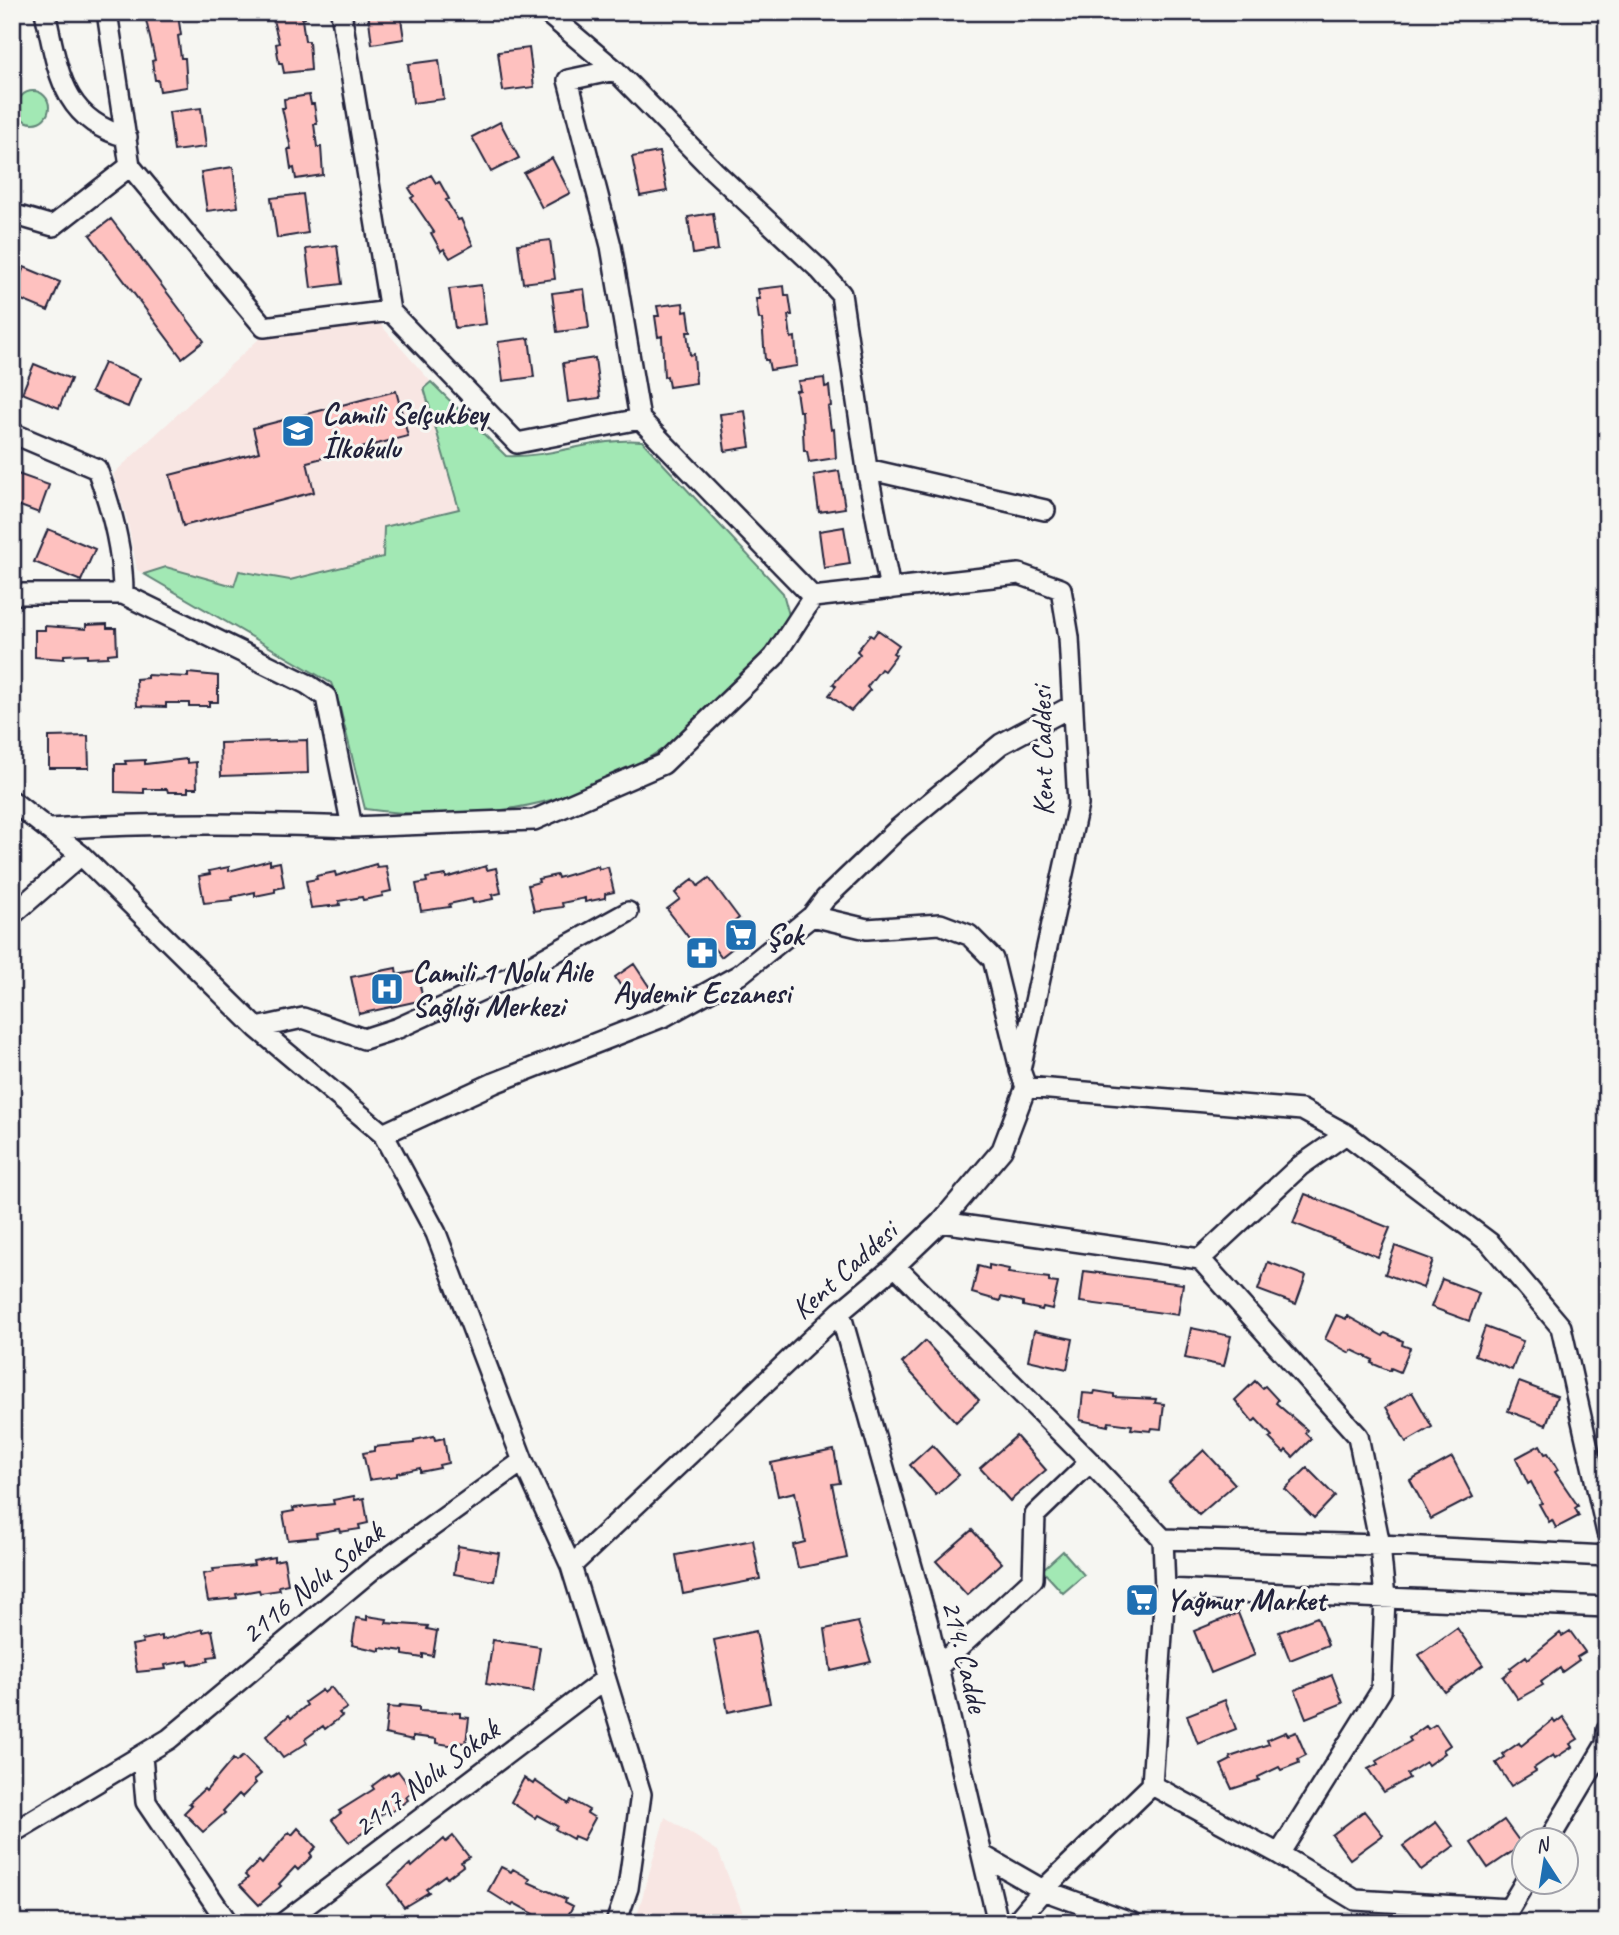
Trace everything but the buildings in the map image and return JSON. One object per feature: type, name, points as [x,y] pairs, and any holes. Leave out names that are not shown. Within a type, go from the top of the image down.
[{"type":"street","points":[[45,12],[68,98],[82,114],[115,134],[127,137]]},
{"type":"street","points":[[107,12],[130,166],[264,327],[390,312]]},
{"type":"street","points":[[341,12],[390,312],[517,443],[640,419]]},
{"type":"street","points":[[545,12],[615,70],[714,171],[820,270],[841,294],[867,469],[890,589],[814,597]]},
{"type":"street","points":[[615,70],[568,80],[611,246],[640,419],[814,597]]},
{"type":"street","points":[[12,214],[52,226],[130,166]]},
{"type":"street","points":[[12,433],[97,469],[109,502],[123,569],[123,594]]},
{"type":"street","points":[[867,469],[1045,510]]},
{"type":"street","name":"Kent Caddesi","points":[[571,1566],[840,1312],[895,1266],[941,1222],[1002,1150],[1023,1078],[1078,805],[1069,637],[1061,589],[1018,574],[890,589]]},
{"type":"street","points":[[12,594],[123,594],[307,684],[326,697],[352,827]]},
{"type":"street","points":[[51,829],[109,825],[243,824],[352,827],[534,820],[663,764],[774,657],[814,597]]},
{"type":"street","points":[[383,1134],[494,1083],[665,1016],[739,975],[812,916],[825,899],[899,828],[1001,744],[1072,706]]},
{"type":"street","points":[[12,801],[81,855],[257,1028],[383,1134],[436,1233],[523,1461],[571,1566],[641,1794],[628,1888],[616,1923]]},
{"type":"street","points":[[12,915],[81,855]]},
{"type":"street","points":[[257,1028],[303,1018],[364,1039],[398,1028],[512,976],[628,912]]},
{"type":"street","points":[[812,916],[867,929],[940,924],[970,935],[993,959],[1023,1078],[1303,1110],[1346,1134],[1490,1243],[1561,1327],[1607,1533]]},
{"type":"street","points":[[1200,1259],[1300,1166],[1346,1134]]},
{"type":"street","points":[[941,1222],[1200,1259],[1358,1436],[1380,1545],[1385,1598],[1381,1691],[1279,1854]]},
{"type":"street","points":[[895,1266],[1163,1539],[1165,1589],[1152,1785],[1043,1890],[1015,1923]]},
{"type":"street","name":"214. Cadde","points":[[840,1312],[938,1667],[998,1923]]},
{"type":"street","name":"2116 Nolu Sokak","points":[[12,1833],[169,1739],[373,1569],[523,1461]]},
{"type":"street","points":[[938,1667],[1033,1579],[1035,1515],[1090,1462]]},
{"type":"street","points":[[1163,1539],[1380,1545],[1607,1556]]},
{"type":"street","points":[[1165,1589],[1607,1607]]},
{"type":"street","name":"2117 Nolu Sokak","points":[[283,1923],[604,1680]]},
{"type":"street","points":[[1557,1826],[1606,1744],[1607,1730]]},
{"type":"street","points":[[142,1756],[146,1802],[228,1923]]},
{"type":"street","points":[[1152,1785],[1279,1854],[1355,1900],[1476,1915],[1509,1909],[1517,1896]]},
{"type":"street","points":[[982,1855],[1043,1890],[1133,1923]]},
{"type":"shaded area","name":"Camili Selçukbey İlkokulu","points":[[380,324],[431,382],[424,388],[460,509],[385,527],[383,557],[290,580],[239,571],[234,586],[166,567],[144,574],[137,570],[127,519],[113,474],[260,338]]},
{"type":"shaded area","points":[[665,1817],[718,1851],[747,1923],[635,1923]]},
{"type":"green space","points":[[33,91],[44,96],[49,107],[44,118],[33,123],[22,118],[17,107],[22,96]]},
{"type":"green space","points":[[431,382],[506,456],[540,454],[608,442],[642,441],[783,593],[789,615],[750,669],[707,714],[660,751],[608,780],[553,799],[494,811],[431,814],[365,809],[339,704],[331,683],[144,574],[166,567],[234,586],[239,571],[290,580],[383,557],[384,527],[459,509],[424,388]]},
{"type":"green space","points":[[1063,1551],[1084,1575],[1063,1593],[1042,1570]]},
{"type":"place","name":"Camili Selçukbey İlkokulu","points":[[298,431]]},
{"type":"place","name":"Şok","points":[[741,935]]},
{"type":"place","name":"Aydemir Eczanesi","points":[[702,953]]},
{"type":"place","name":"Camili 1 Nolu Aile Sağlığı Merkezi","points":[[387,989]]},
{"type":"place","name":"Yağmur Market","points":[[1142,1600]]}]
